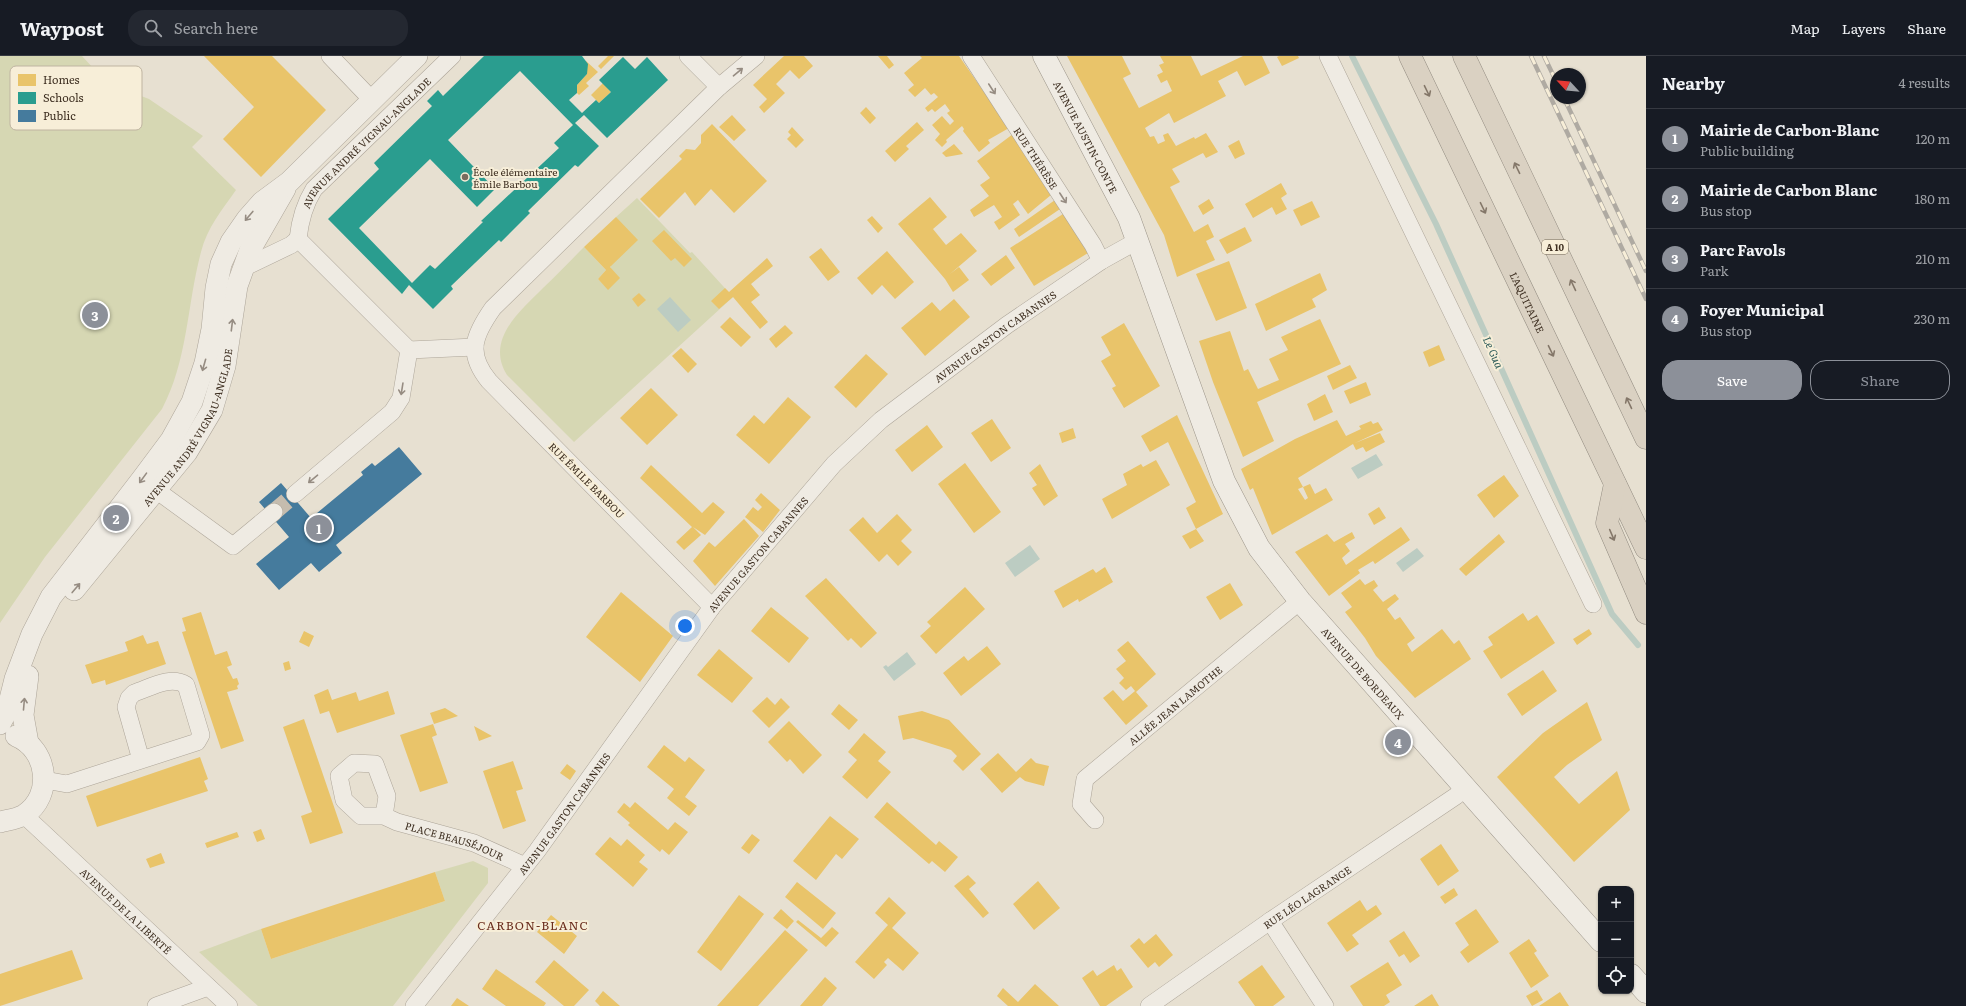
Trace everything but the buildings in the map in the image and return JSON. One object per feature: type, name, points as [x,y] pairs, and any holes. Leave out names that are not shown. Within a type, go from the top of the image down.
[{"type":"highway","name":"L'AQUITAINE","points":[[1410,56],[1646,548]]},
{"type":"highway","name":"A 10","points":[[1464,56],[1646,438]]},
{"type":"highway","points":[[1615,484],[1607,523],[1646,613]]},
{"type":"main road","name":"AVENUE AUSTIN-CONTE","points":[[1044,56],[1129,218],[1137,241]]},
{"type":"main road","name":"AVENUE DE BORDEAUX","points":[[1137,241],[1168,322],[1224,481],[1260,548],[1300,601],[1598,938]]},
{"type":"main road","points":[[1634,978],[1646,992]]},
{"type":"street","points":[[330,56],[372,100]]},
{"type":"street","name":"AVENUE ANDRÉ VIGNAU-ANGLADE","points":[[0,724],[7,711],[15,679],[32,634],[52,597],[171,440],[192,402],[205,363],[212,329],[216,288],[221,264],[231,242],[247,219],[262,202],[289,182],[417,56]]},
{"type":"street","name":"AVENUE ANDRÉ VIGNAU-ANGLADE","points":[[298,239],[300,223],[306,202],[314,189],[452,56]]},
{"type":"street","points":[[688,56],[719,87]]},
{"type":"street","points":[[243,268],[291,245],[298,239],[409,350],[475,347],[482,326],[493,308],[719,87],[756,56]]},
{"type":"street","name":"RUE THÉRÈSE","points":[[971,56],[1093,245],[1101,261]]},
{"type":"street","points":[[1328,56],[1593,604]]},
{"type":"street","name":"AVENUE ANDRÉ VIGNAU-ANGLADE","points":[[28,743],[23,715],[26,680],[43,638],[64,603],[188,450],[212,410],[226,366],[237,286],[243,268],[250,250],[289,182]]},
{"type":"street","name":"AVENUE GASTON CABANNES","points":[[414,1006],[525,866],[594,773],[712,607],[834,464],[881,420],[1007,325],[1101,261],[1137,241]]},
{"type":"street","name":"RUE ÉMILE BARBOU","points":[[475,347],[477,364],[489,381],[712,607]]},
{"type":"street","points":[[295,494],[392,412],[401,398],[409,350]]},
{"type":"street","points":[[156,490],[233,546],[274,512]]},
{"type":"street","name":"ALLÉE JEAN LAMOTHE","points":[[1095,820],[1082,804],[1085,779],[1300,601]]},
{"type":"street","points":[[45,780],[67,784],[141,760],[196,742],[201,736],[186,685],[171,680],[134,693],[129,698],[126,707],[141,760]]},
{"type":"street","points":[[0,734],[18,737],[28,743],[37,753],[43,766],[45,780],[42,793],[35,805],[24,814],[12,820],[0,822]]},
{"type":"street","name":"RUE LÉO LAGRANGE","points":[[1149,1006],[1270,921],[1456,796],[1465,787]]},
{"type":"street","name":"AVENUE DE LA LIBERTÉ","points":[[24,814],[229,1006]]},
{"type":"street","name":"PLACE BEAUSÉJOUR","points":[[384,816],[397,822],[474,842],[525,866]]},
{"type":"street","points":[[1270,921],[1325,1006]]},
{"type":"street","points":[[156,1006],[208,987]]},
{"type":"green space","points":[[0,56],[82,56],[91,66],[10,66],[10,130],[142,130],[142,96],[149,99],[203,136],[192,147],[236,190],[216,220],[204,243],[196,272],[182,352],[171,390],[162,409],[45,557],[0,623]]},
{"type":"green space","points":[[637,198],[690,253],[692,252],[733,297],[574,442],[507,375],[501,362],[500,350],[503,338],[508,327],[516,316],[584,247],[606,270],[598,279],[608,289],[616,217]]},
{"type":"green space","points":[[473,861],[488,868],[488,883],[393,1006],[258,1006],[199,952],[261,929],[271,959],[445,901],[435,872]]},
{"type":"shaded area","points":[[670,297],[691,320],[678,332],[657,309]]},
{"type":"shaded area","points":[[1376,454],[1383,465],[1358,479],[1351,468]]},
{"type":"shaded area","points":[[1030,545],[1040,559],[1015,577],[1005,563]]},
{"type":"shaded area","points":[[1417,548],[1424,556],[1403,572],[1396,563]]},
{"type":"shaded area","points":[[907,652],[916,664],[894,681],[883,667],[886,665],[888,667]]},
{"type":"waterway","name":"Le Gua","points":[[1352,56],[1436,224],[1612,614],[1638,645]]},
{"type":"tunnel","points":[[274,512],[295,494]]},
{"type":"railway","points":[[1531,56],[1646,299]]},
{"type":"railway","points":[[1544,56],[1550,68]]},
{"type":"railway","points":[[1567,104],[1646,271]]},
{"type":"place","name":"École élémentaire Émile Barbou","points":[[465,177]]},
{"type":"place","name":"Parc Favols","points":[[95,315]]},
{"type":"place","name":"Mairie de Carbon Blanc","points":[[116,518]]},
{"type":"place","name":"Mairie de Carbon-Blanc","points":[[319,528]]},
{"type":"place","name":"Foyer Municipal","points":[[1398,742]]},
{"type":"district","name":"CARBON-BLANC","points":[[533,925]]}]
